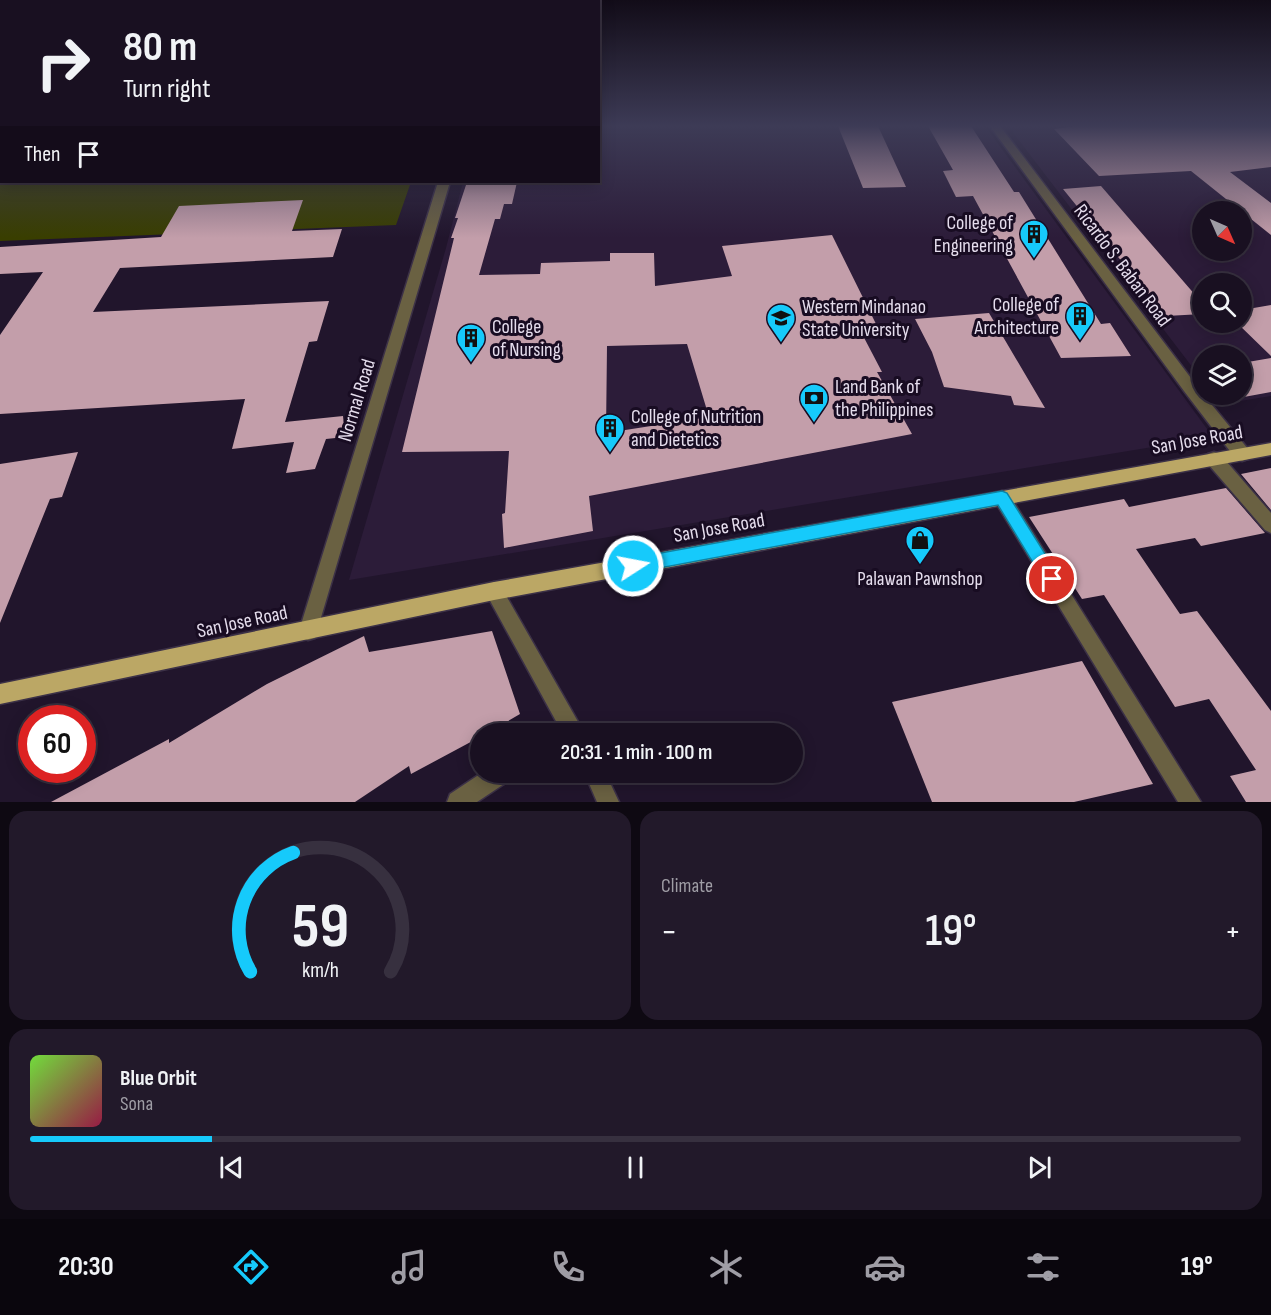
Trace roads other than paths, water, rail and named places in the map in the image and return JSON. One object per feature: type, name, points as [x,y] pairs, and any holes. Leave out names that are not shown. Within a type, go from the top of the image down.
[{"type":"main road","name":"San Jose Road","points":[[0,694],[494,591],[1271,448]]},
{"type":"street","name":"Ricardo S. Baban Road","points":[[1023,163],[1189,387],[1242,454]]},
{"type":"street","name":"Normal Road","points":[[308,631],[444,183]]},
{"type":"street","points":[[1214,459],[1271,525]]},
{"type":"street","points":[[1002,498],[1190,802]]},
{"type":"street","points":[[494,591],[565,723]]},
{"type":"street","points":[[459,802],[486,783]]},
{"type":"street","points":[[599,783],[608,802]]},
{"type":"place","name":"College of Engineering","points":[[1034,260]]},
{"type":"place","name":"College of Architecture","points":[[1080,342]]},
{"type":"place","name":"Western Mindanao State University","points":[[781,344]]},
{"type":"place","name":"College of Nursing","points":[[471,364]]},
{"type":"place","name":"Land Bank of the Philippines","points":[[814,424]]},
{"type":"place","name":"College of Nutrition and Dietetics","points":[[610,454]]},
{"type":"place","name":"Palawan Pawnshop","points":[[920,566]]}]
